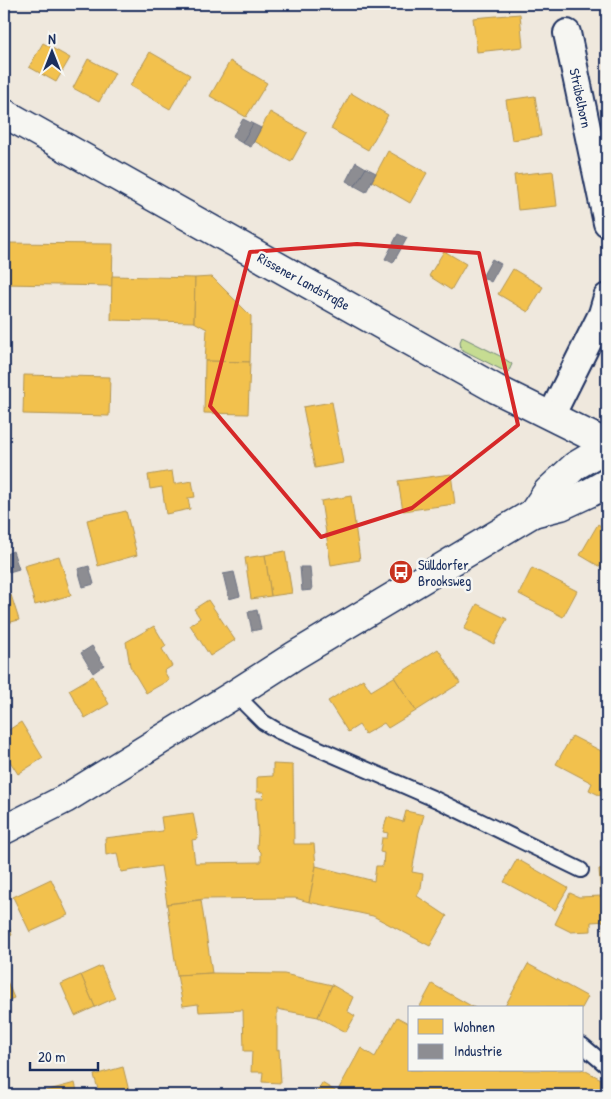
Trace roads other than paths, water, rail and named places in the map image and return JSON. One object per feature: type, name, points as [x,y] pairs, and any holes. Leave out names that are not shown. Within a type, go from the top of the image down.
[{"type":"street","name":"Strübelhorn","points":[[567,33],[607,222]]},
{"type":"street","name":"Rissener Landstraße","points":[[4,112],[496,389],[607,445]]},
{"type":"street","points":[[551,416],[602,314],[607,296]]},
{"type":"street","points":[[533,513],[548,491],[576,466],[607,445]]},
{"type":"street","points":[[4,830],[65,799],[294,656],[533,513],[561,506],[607,483]]},
{"type":"lane","points":[[235,694],[263,722],[278,731],[437,800],[581,870]]},
{"type":"lane","points":[[584,1047],[607,1066]]},
{"type":"place","name":"Sülldorfer Brooksweg","points":[[401,572]]}]
